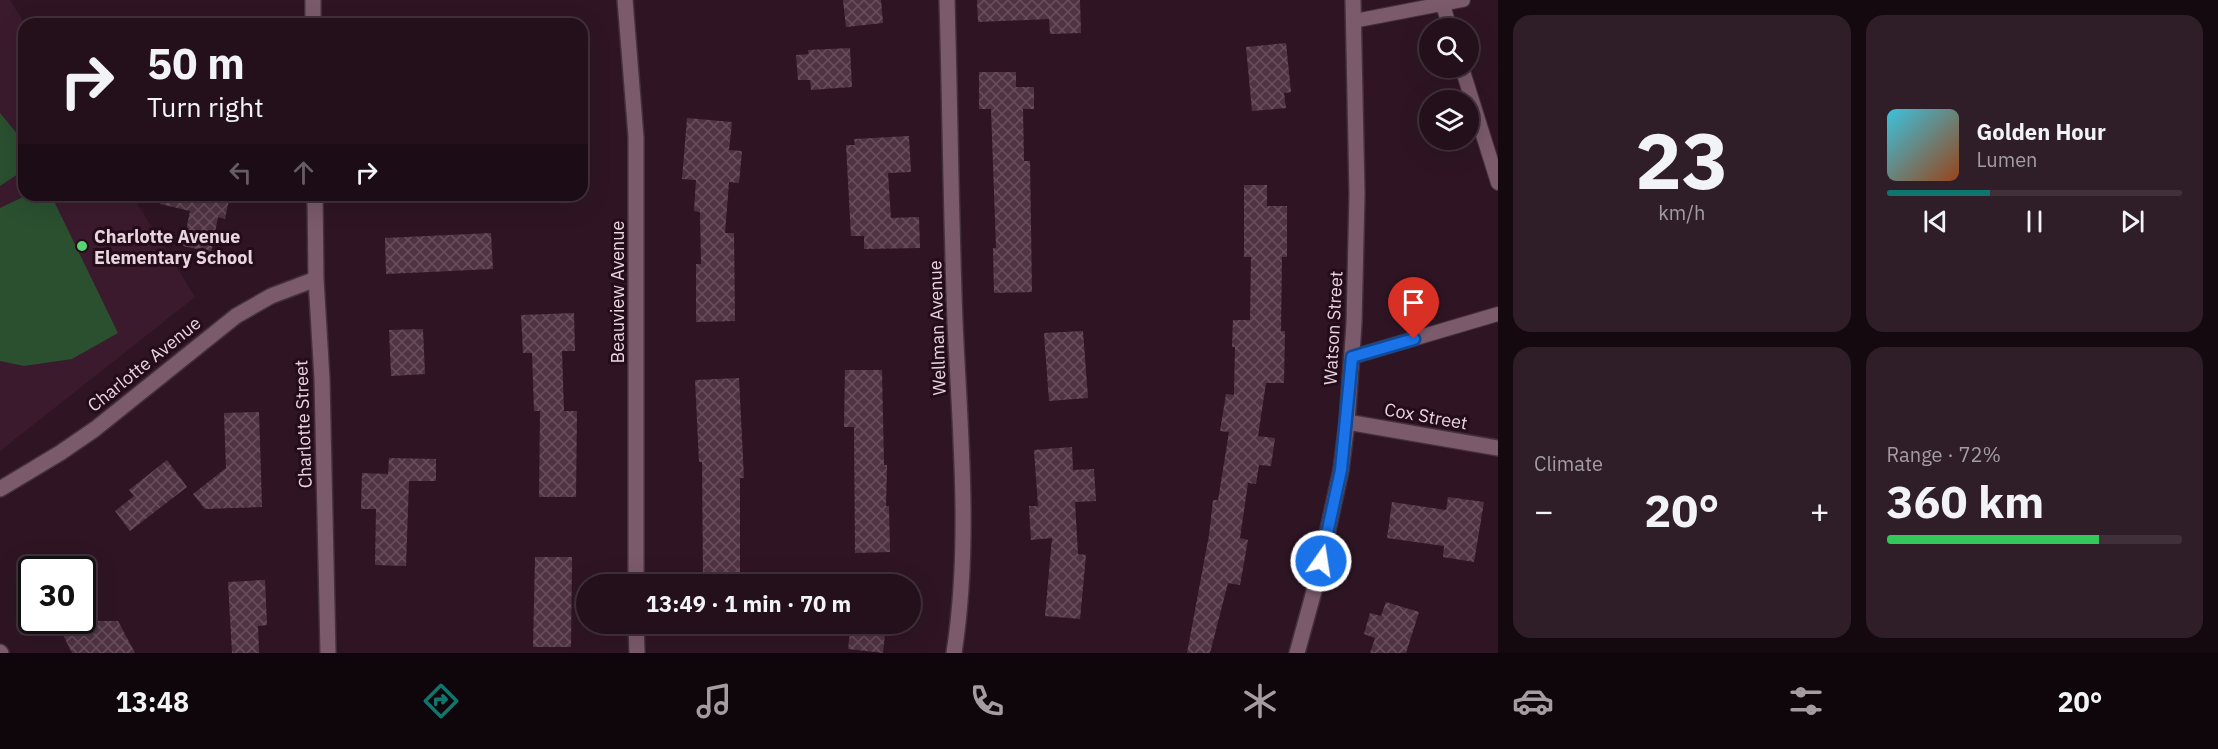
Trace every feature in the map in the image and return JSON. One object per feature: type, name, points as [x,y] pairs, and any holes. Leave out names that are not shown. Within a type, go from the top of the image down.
[{"type":"street","points":[[313,0],[313,18]]},
{"type":"street","name":"Beauview Avenue","points":[[625,0],[636,137],[636,574]]},
{"type":"street","name":"Wellman Avenue","points":[[947,0],[964,519],[961,584],[954,653]]},
{"type":"street","name":"Watson Street","points":[[1298,653],[1341,470],[1347,422],[1352,357],[1357,194],[1353,0]]},
{"type":"street","name":"Charlotte Street","points":[[315,201],[316,279],[322,379],[328,653]]},
{"type":"street","name":"Charlotte Avenue","points":[[0,489],[51,459],[95,429],[236,316],[271,296],[316,279]]},
{"type":"street","name":"Cox Street","points":[[1347,422],[1498,448]]},
{"type":"street","points":[[636,634],[637,653]]},
{"type":"lane","points":[[1354,21],[1463,0]]},
{"type":"lane","points":[[1443,5],[1447,18]]},
{"type":"lane","points":[[1465,78],[1498,183]]},
{"type":"lane","points":[[1352,357],[1498,314]]},
{"type":"shaded area","name":"Charlotte Avenue Elementary School","points":[[0,0],[10,0],[21,18],[18,18],[18,201],[136,201],[195,297],[0,451]]},
{"type":"green space","points":[[0,113],[18,135],[18,174],[0,186]]},
{"type":"green space","points":[[18,199],[54,201],[118,333],[72,359],[24,366],[0,361],[0,208]]},
{"type":"building","points":[[843,0],[881,0],[883,23],[846,27]]},
{"type":"building","points":[[977,0],[1080,0],[1081,33],[1050,34],[1049,19],[978,22]]},
{"type":"building","points":[[1286,43],[1291,92],[1284,93],[1286,108],[1252,111],[1246,47]]},
{"type":"building","points":[[850,48],[852,87],[811,90],[810,80],[798,80],[796,55],[809,54],[808,50]]},
{"type":"building","points":[[979,72],[1016,72],[1016,87],[1034,87],[1034,109],[1023,109],[1024,161],[1030,161],[1032,292],[994,293],[993,248],[996,248],[991,109],[979,109]]},
{"type":"building","points":[[687,118],[732,122],[729,150],[742,151],[739,183],[729,182],[725,233],[734,233],[735,321],[696,322],[696,264],[701,264],[700,212],[694,211],[696,180],[682,179]]},
{"type":"building","points":[[909,136],[911,172],[888,173],[891,218],[919,217],[920,248],[864,249],[864,236],[851,236],[846,145],[855,145],[854,139]]},
{"type":"building","points":[[1244,185],[1267,185],[1267,206],[1287,206],[1287,257],[1282,257],[1281,331],[1285,331],[1284,383],[1266,383],[1258,436],[1275,438],[1271,466],[1259,465],[1256,484],[1248,483],[1240,538],[1248,540],[1240,585],[1228,583],[1210,653],[1187,653],[1209,535],[1213,500],[1218,500],[1229,432],[1220,431],[1226,394],[1234,395],[1233,320],[1250,320],[1251,257],[1244,257]]},
{"type":"building","points":[[160,201],[229,201],[225,219],[218,217],[211,252],[183,246],[190,211],[160,204]]},
{"type":"building","points":[[491,233],[493,269],[386,274],[385,238]]},
{"type":"building","points":[[574,313],[575,351],[562,351],[564,411],[577,411],[576,497],[539,497],[540,411],[534,411],[532,353],[523,353],[521,315]]},
{"type":"building","points":[[423,329],[425,374],[391,376],[389,330]]},
{"type":"building","points":[[1083,331],[1088,398],[1049,401],[1044,333]]},
{"type":"building","points":[[845,370],[882,370],[884,465],[887,465],[886,506],[889,506],[890,552],[855,553],[854,427],[844,427]]},
{"type":"building","points":[[739,378],[744,478],[740,478],[740,574],[703,574],[702,462],[699,462],[695,380]]},
{"type":"building","points":[[259,412],[262,507],[205,509],[193,494],[226,468],[224,413]]},
{"type":"building","points":[[1072,447],[1073,470],[1094,469],[1096,501],[1075,502],[1078,554],[1086,555],[1080,619],[1045,616],[1052,538],[1031,540],[1029,506],[1038,506],[1034,450]]},
{"type":"building","points":[[389,458],[436,459],[436,481],[409,481],[406,566],[375,565],[376,509],[361,509],[362,473],[388,474]]},
{"type":"building","points":[[167,460],[187,487],[130,531],[115,511],[134,496],[129,490]]},
{"type":"building","points":[[1448,497],[1484,502],[1474,562],[1443,557],[1444,546],[1387,538],[1392,502],[1446,510]]},
{"type":"building","points":[[535,557],[572,557],[571,647],[533,647]]},
{"type":"building","points":[[265,580],[267,625],[258,626],[259,653],[232,653],[228,582]]},
{"type":"building","points":[[1386,602],[1419,612],[1406,653],[1370,653],[1375,638],[1364,634],[1370,613],[1381,616]]},
{"type":"building","points":[[96,621],[118,621],[135,653],[72,653],[62,634],[96,634]]},
{"type":"building","points":[[850,634],[885,634],[883,653],[848,649]]},
{"type":"place","name":"Charlotte Avenue Elementary School","points":[[82,246]]},
{"type":"route","points":[[1321,561],[1341,470],[1352,357],[1414,339]]}]
